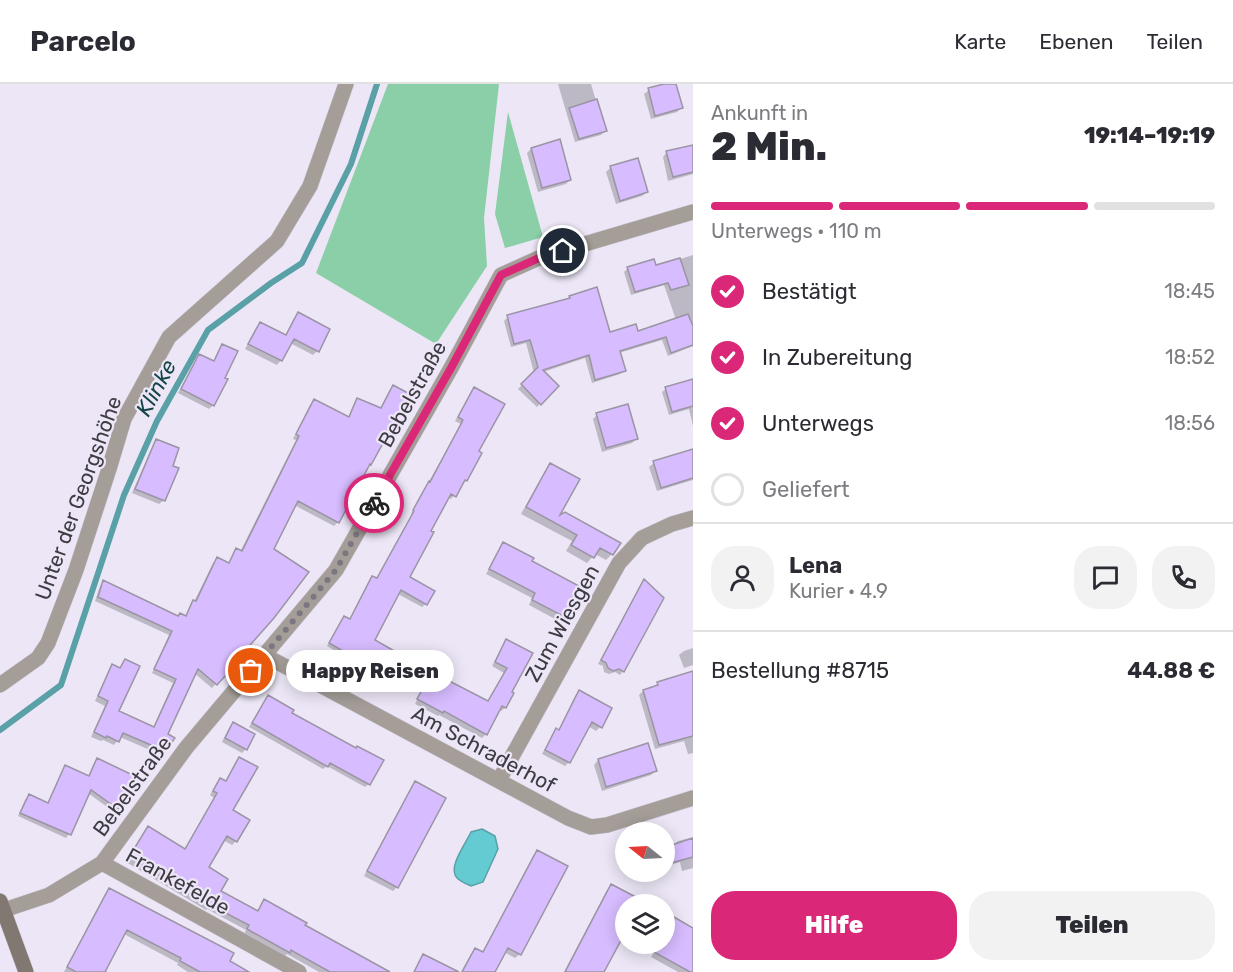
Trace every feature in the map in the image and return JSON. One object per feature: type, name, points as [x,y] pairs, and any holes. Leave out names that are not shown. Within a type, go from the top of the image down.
[{"type":"main road","points":[[2,905],[26,972]]},
{"type":"street","name":"Unter der Georgshöhe","points":[[0,685],[38,658],[48,643],[76,570],[124,419],[169,337],[277,241],[310,186],[346,84]]},
{"type":"street","name":"Bebelstraße","points":[[102,863],[186,748],[336,570],[501,275],[541,257],[693,212]]},
{"type":"street","name":"Zum Wiesgen","points":[[499,780],[619,563],[642,538],[672,524],[693,518]]},
{"type":"street","name":"Am Schraderhof","points":[[264,656],[568,818],[591,827],[607,825],[693,798]]},
{"type":"street","name":"Frankefelde","points":[[2,905],[50,895],[102,863],[299,972]]},
{"type":"green space","points":[[388,84],[499,84],[484,218],[487,266],[436,344],[316,273]]},
{"type":"green space","points":[[508,112],[543,237],[505,248],[495,214]]},
{"type":"water","points":[[482,829],[495,836],[498,849],[483,882],[471,886],[457,878],[454,868],[458,855],[471,832]]},
{"type":"building","points":[[676,84],[683,108],[655,116],[648,88]]},
{"type":"building","points":[[597,99],[607,131],[579,139],[569,108]]},
{"type":"building","points":[[560,139],[571,180],[542,188],[531,148]]},
{"type":"building","points":[[693,145],[693,172],[673,177],[666,151]]},
{"type":"building","points":[[638,158],[648,192],[620,201],[610,166]]},
{"type":"building","points":[[680,258],[689,285],[671,290],[668,283],[635,292],[627,267],[654,259],[656,265]]},
{"type":"building","points":[[597,287],[610,332],[636,324],[638,331],[688,314],[693,326],[693,345],[671,353],[666,337],[620,351],[626,371],[595,380],[589,355],[543,370],[559,386],[541,405],[521,384],[538,367],[530,340],[514,344],[507,315],[570,298],[569,296]]},
{"type":"building","points":[[298,312],[330,329],[319,352],[294,339],[282,361],[248,344],[260,322],[286,335]]},
{"type":"building","points":[[222,344],[238,351],[225,378],[228,379],[214,406],[181,389],[199,354],[214,361]]},
{"type":"building","points":[[693,379],[693,406],[672,412],[665,387]]},
{"type":"building","points":[[393,385],[410,394],[339,523],[298,501],[274,549],[309,572],[274,618],[237,660],[239,661],[217,685],[198,669],[168,734],[175,738],[165,751],[123,733],[119,742],[94,732],[108,701],[98,696],[112,664],[120,668],[125,659],[140,666],[119,711],[154,727],[176,679],[154,669],[172,631],[98,597],[103,580],[178,616],[180,613],[186,616],[193,600],[196,601],[217,557],[229,563],[236,548],[242,551],[299,436],[296,434],[314,399],[349,417],[357,398],[381,408]]},
{"type":"building","points":[[474,387],[505,404],[479,451],[482,453],[467,481],[465,480],[456,497],[451,494],[410,577],[435,591],[427,605],[401,590],[375,640],[405,657],[390,686],[366,673],[369,666],[329,643],[344,616],[350,619],[372,576],[377,578],[463,420],[458,417]]},
{"type":"building","points":[[628,404],[638,439],[606,448],[596,413]]},
{"type":"building","points":[[156,439],[179,448],[173,466],[179,468],[165,501],[135,489]]},
{"type":"building","points":[[693,449],[693,478],[661,488],[653,461]]},
{"type":"building","points":[[550,463],[580,479],[560,515],[565,512],[621,543],[613,555],[600,548],[594,558],[571,545],[577,535],[526,507]]},
{"type":"building","points":[[503,542],[534,558],[532,561],[579,586],[563,616],[532,600],[535,593],[489,569]]},
{"type":"building","points":[[644,579],[664,598],[624,672],[619,669],[613,671],[601,660]]},
{"type":"building","points":[[506,639],[533,653],[506,708],[502,706],[487,735],[417,699],[432,672],[488,701],[507,668],[495,662]]},
{"type":"building","points":[[693,671],[693,736],[659,745],[643,690],[658,685],[657,682]]},
{"type":"building","points":[[579,690],[612,708],[602,728],[592,722],[570,763],[545,750],[556,728],[559,730]]},
{"type":"building","points":[[268,695],[294,710],[292,713],[356,748],[357,746],[384,760],[370,785],[330,763],[328,767],[252,723]]},
{"type":"building","points":[[233,722],[255,734],[247,750],[225,738]]},
{"type":"building","points":[[648,743],[657,771],[606,787],[598,759]]},
{"type":"building","points":[[239,757],[258,767],[233,810],[250,820],[237,842],[227,836],[209,867],[228,879],[221,891],[258,911],[264,899],[307,923],[305,925],[390,972],[330,972],[247,929],[249,925],[211,907],[129,857],[148,826],[185,849],[217,793],[213,791],[220,778],[226,781]]},
{"type":"building","points":[[97,758],[141,779],[118,809],[91,790],[71,835],[20,813],[29,794],[48,803],[65,765],[89,776]]},
{"type":"building","points":[[415,781],[446,798],[398,888],[367,871]]},
{"type":"building","points":[[693,838],[693,857],[675,862],[675,844]]},
{"type":"building","points":[[537,850],[568,866],[521,955],[508,948],[495,972],[462,972],[475,948],[483,952]]},
{"type":"building","points":[[611,884],[630,894],[615,894],[615,952],[604,972],[565,972]]},
{"type":"building","points":[[109,888],[234,953],[230,961],[249,972],[200,972],[180,961],[181,958],[127,930],[105,972],[76,972],[67,967]]},
{"type":"building","points":[[675,918],[693,928],[693,972],[658,954],[675,954]]},
{"type":"building","points":[[423,954],[459,972],[414,972]]},
{"type":"waterway","name":"Klinke","points":[[0,730],[61,685],[124,495],[157,421],[208,330],[302,263],[351,164],[377,84]]},
{"type":"way so far","points":[[251,671],[336,570],[374,503]]},
{"type":"place","name":"Happy Reisen","points":[[251,671]]},
{"type":"route","points":[[374,503],[501,275],[541,257],[563,251]]}]
